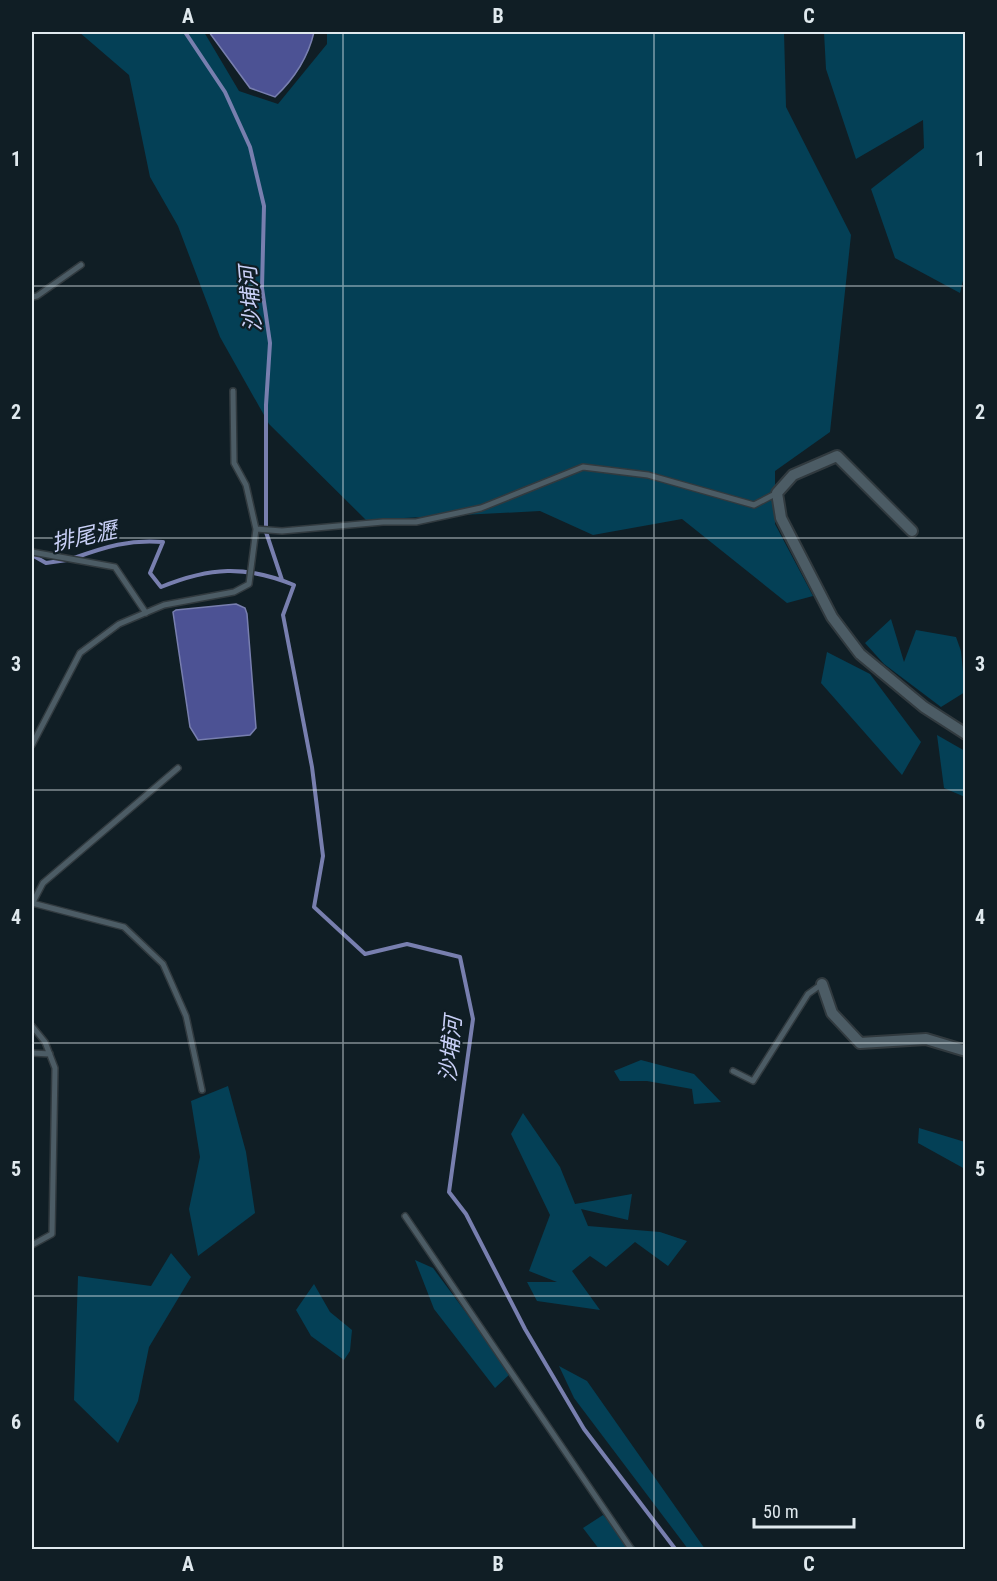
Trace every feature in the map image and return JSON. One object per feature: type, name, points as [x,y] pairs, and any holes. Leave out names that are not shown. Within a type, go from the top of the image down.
[{"type":"street","points":[[912,531],[837,456],[793,475],[777,493],[781,518],[832,617],[860,654],[924,707],[966,734]]},
{"type":"street","points":[[822,984],[832,1013],[860,1043],[926,1039],[966,1051]]},
{"type":"lane","points":[[32,297],[37,296],[81,265]]},
{"type":"lane","points":[[32,745],[80,653],[119,624],[164,605],[234,592],[249,584],[256,529],[246,485],[234,464],[233,391]]},
{"type":"lane","points":[[256,529],[416,522],[481,508],[583,467],[648,475],[754,505],[777,493]]},
{"type":"lane","points":[[32,552],[115,567],[146,612]]},
{"type":"lane","points":[[178,768],[44,883],[32,904],[124,927],[164,964],[186,1016],[202,1090]]},
{"type":"lane","points":[[733,1071],[753,1081],[808,994],[822,984]]},
{"type":"lane","points":[[32,1026],[45,1042],[55,1068],[52,1234],[32,1245]]},
{"type":"lane","points":[[32,1053],[50,1054]]},
{"type":"lane","points":[[405,1215],[632,1550]]},
{"type":"shaded area","points":[[79,32],[204,32],[239,91],[278,104],[327,44],[327,32],[784,32],[786,107],[851,235],[830,432],[775,471],[775,524],[813,596],[787,603],[682,519],[593,535],[540,511],[366,520],[269,424],[220,337],[178,226],[150,177],[129,75]]},
{"type":"shaded area","points":[[824,32],[965,32],[966,268],[960,293],[895,258],[871,189],[924,148],[923,120],[856,159],[826,69]]},
{"type":"shaded area","points":[[891,619],[904,662],[916,630],[956,637],[961,651],[965,692],[941,707],[884,664],[865,643]]},
{"type":"shaded area","points":[[827,652],[870,674],[921,742],[902,775],[821,683]]},
{"type":"shaded area","points":[[937,735],[965,751],[965,797],[944,788]]},
{"type":"shaded area","points":[[641,1060],[694,1074],[721,1102],[694,1104],[692,1089],[647,1081],[620,1081],[614,1071]]},
{"type":"shaded area","points":[[228,1086],[246,1152],[255,1213],[198,1256],[189,1209],[200,1157],[191,1101]]},
{"type":"shaded area","points":[[523,1113],[560,1167],[575,1204],[632,1194],[628,1220],[581,1209],[588,1226],[660,1232],[687,1241],[668,1266],[635,1242],[606,1267],[590,1256],[572,1271],[600,1310],[537,1301],[527,1282],[557,1282],[529,1271],[550,1215],[511,1134]]},
{"type":"shaded area","points":[[919,1128],[965,1142],[965,1169],[918,1143]]},
{"type":"shaded area","points":[[171,1253],[191,1277],[149,1347],[138,1401],[118,1443],[74,1400],[78,1276],[151,1286]]},
{"type":"shaded area","points":[[415,1260],[433,1268],[511,1373],[495,1388],[434,1309]]},
{"type":"shaded area","points":[[314,1284],[330,1312],[352,1330],[350,1351],[344,1360],[311,1336],[296,1310]]},
{"type":"shaded area","points":[[559,1366],[587,1381],[705,1549],[688,1549],[574,1398]]},
{"type":"shaded area","points":[[603,1515],[637,1549],[599,1549],[583,1528]]},
{"type":"water","points":[[209,32],[314,32],[300,67],[275,97],[250,88]]},
{"type":"water","points":[[236,604],[245,608],[247,614],[256,728],[250,735],[198,740],[190,727],[173,612]]},
{"type":"waterway","name":"沙埔河","points":[[185,32],[225,92],[250,147],[264,206],[262,288],[270,343],[266,405],[266,532],[282,580]]},
{"type":"waterway","name":"沙埔河","points":[[74,558],[118,545],[163,542],[150,573],[161,587],[196,575],[228,571],[259,574],[294,585],[283,615],[312,767],[323,856],[314,907],[365,954],[407,944],[460,957],[473,1019],[449,1192],[466,1214],[525,1329],[584,1429],[676,1550]]},
{"type":"waterway","name":"排尾瀝","points":[[32,555],[46,563],[67,560]]}]
